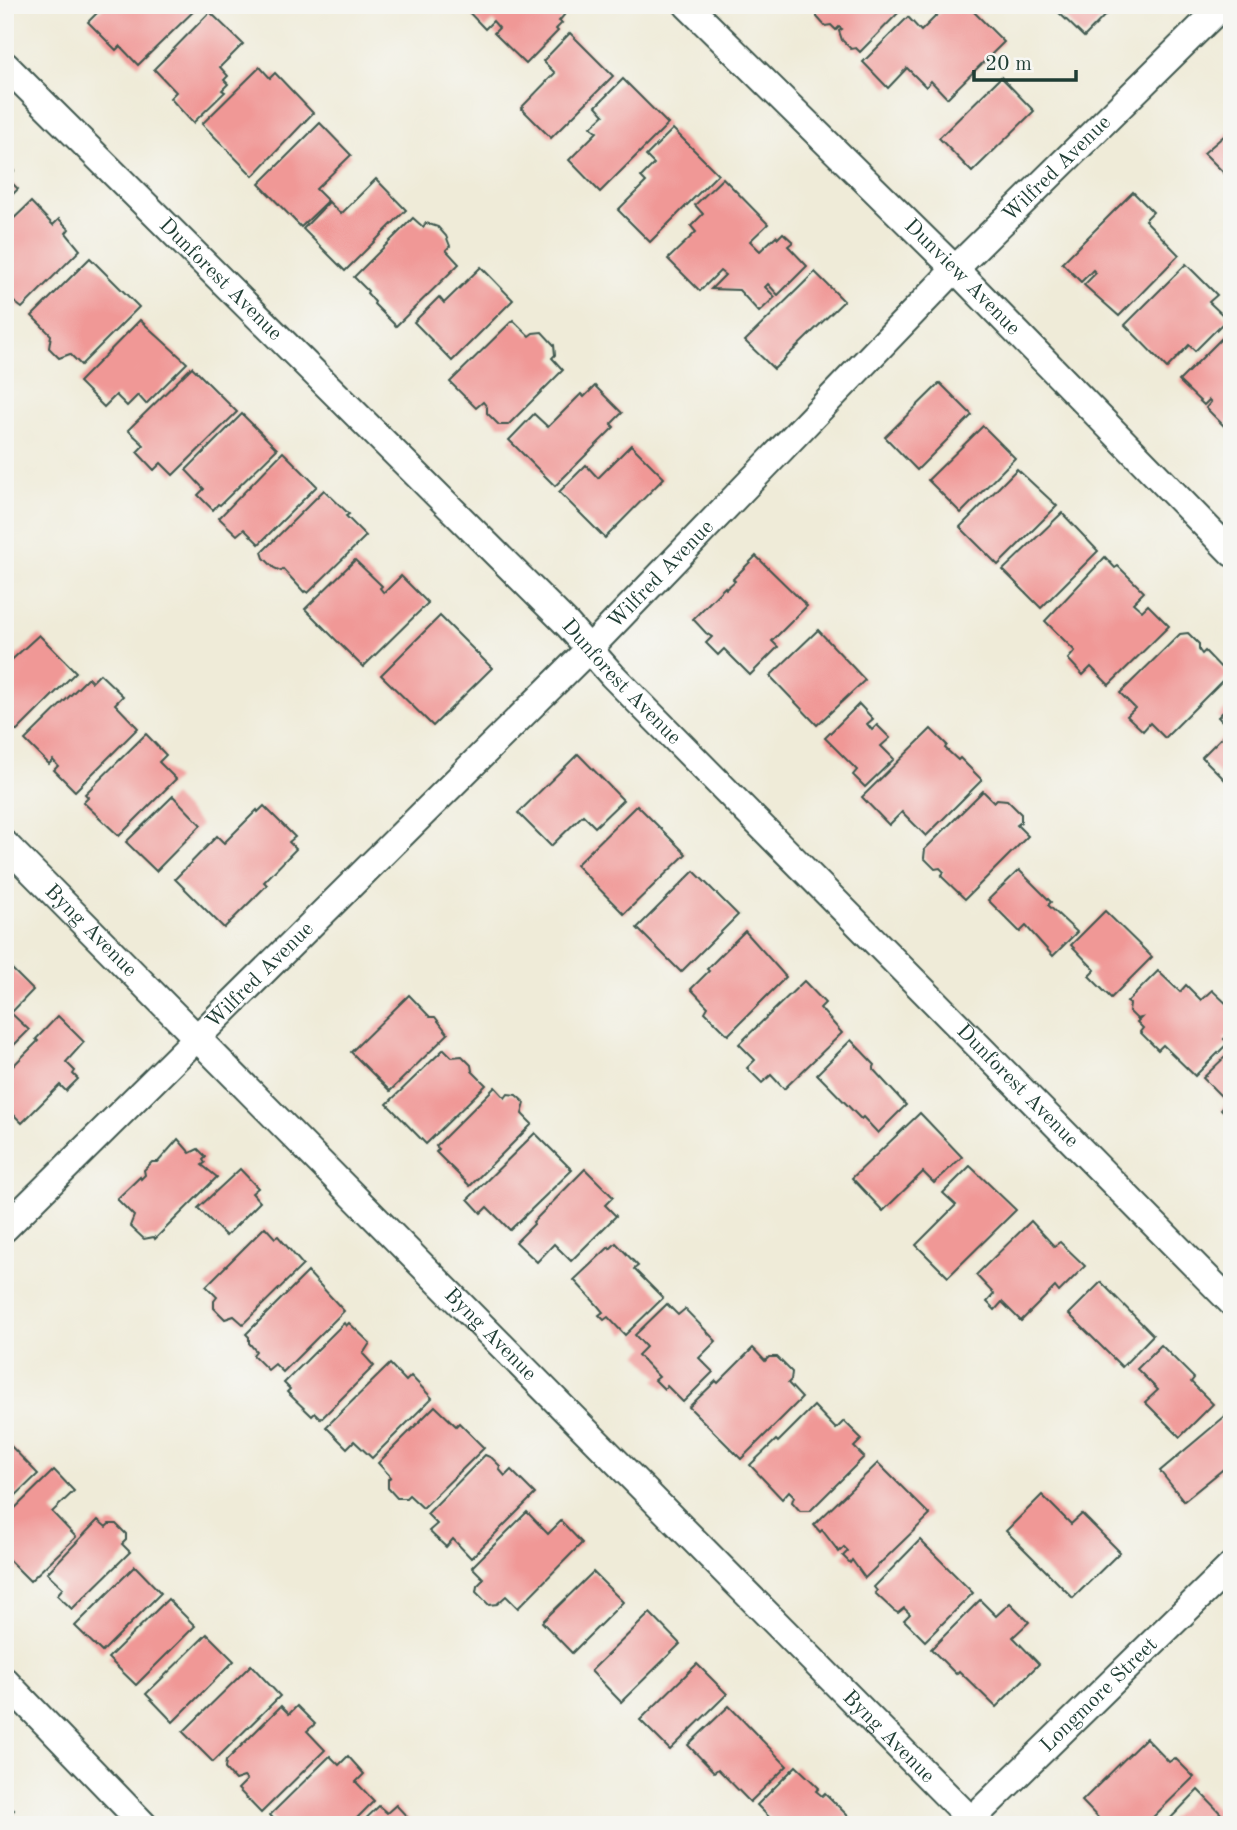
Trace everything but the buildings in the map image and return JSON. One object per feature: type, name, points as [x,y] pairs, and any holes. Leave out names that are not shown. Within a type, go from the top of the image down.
[{"type":"street","name":"Dunview Avenue","points":[[687,5],[955,270],[1232,553]]},
{"type":"street","name":"Wilfred Avenue","points":[[5,1228],[589,649],[955,270],[1223,5]]},
{"type":"street","name":"Dunforest Avenue","points":[[5,65],[568,625],[1232,1303]]},
{"type":"street","name":"Byng Avenue","points":[[5,844],[971,1823]]},
{"type":"street","name":"Longmore Street","points":[[971,1823],[1232,1565]]},
{"type":"street","points":[[5,1681],[144,1825]]}]
